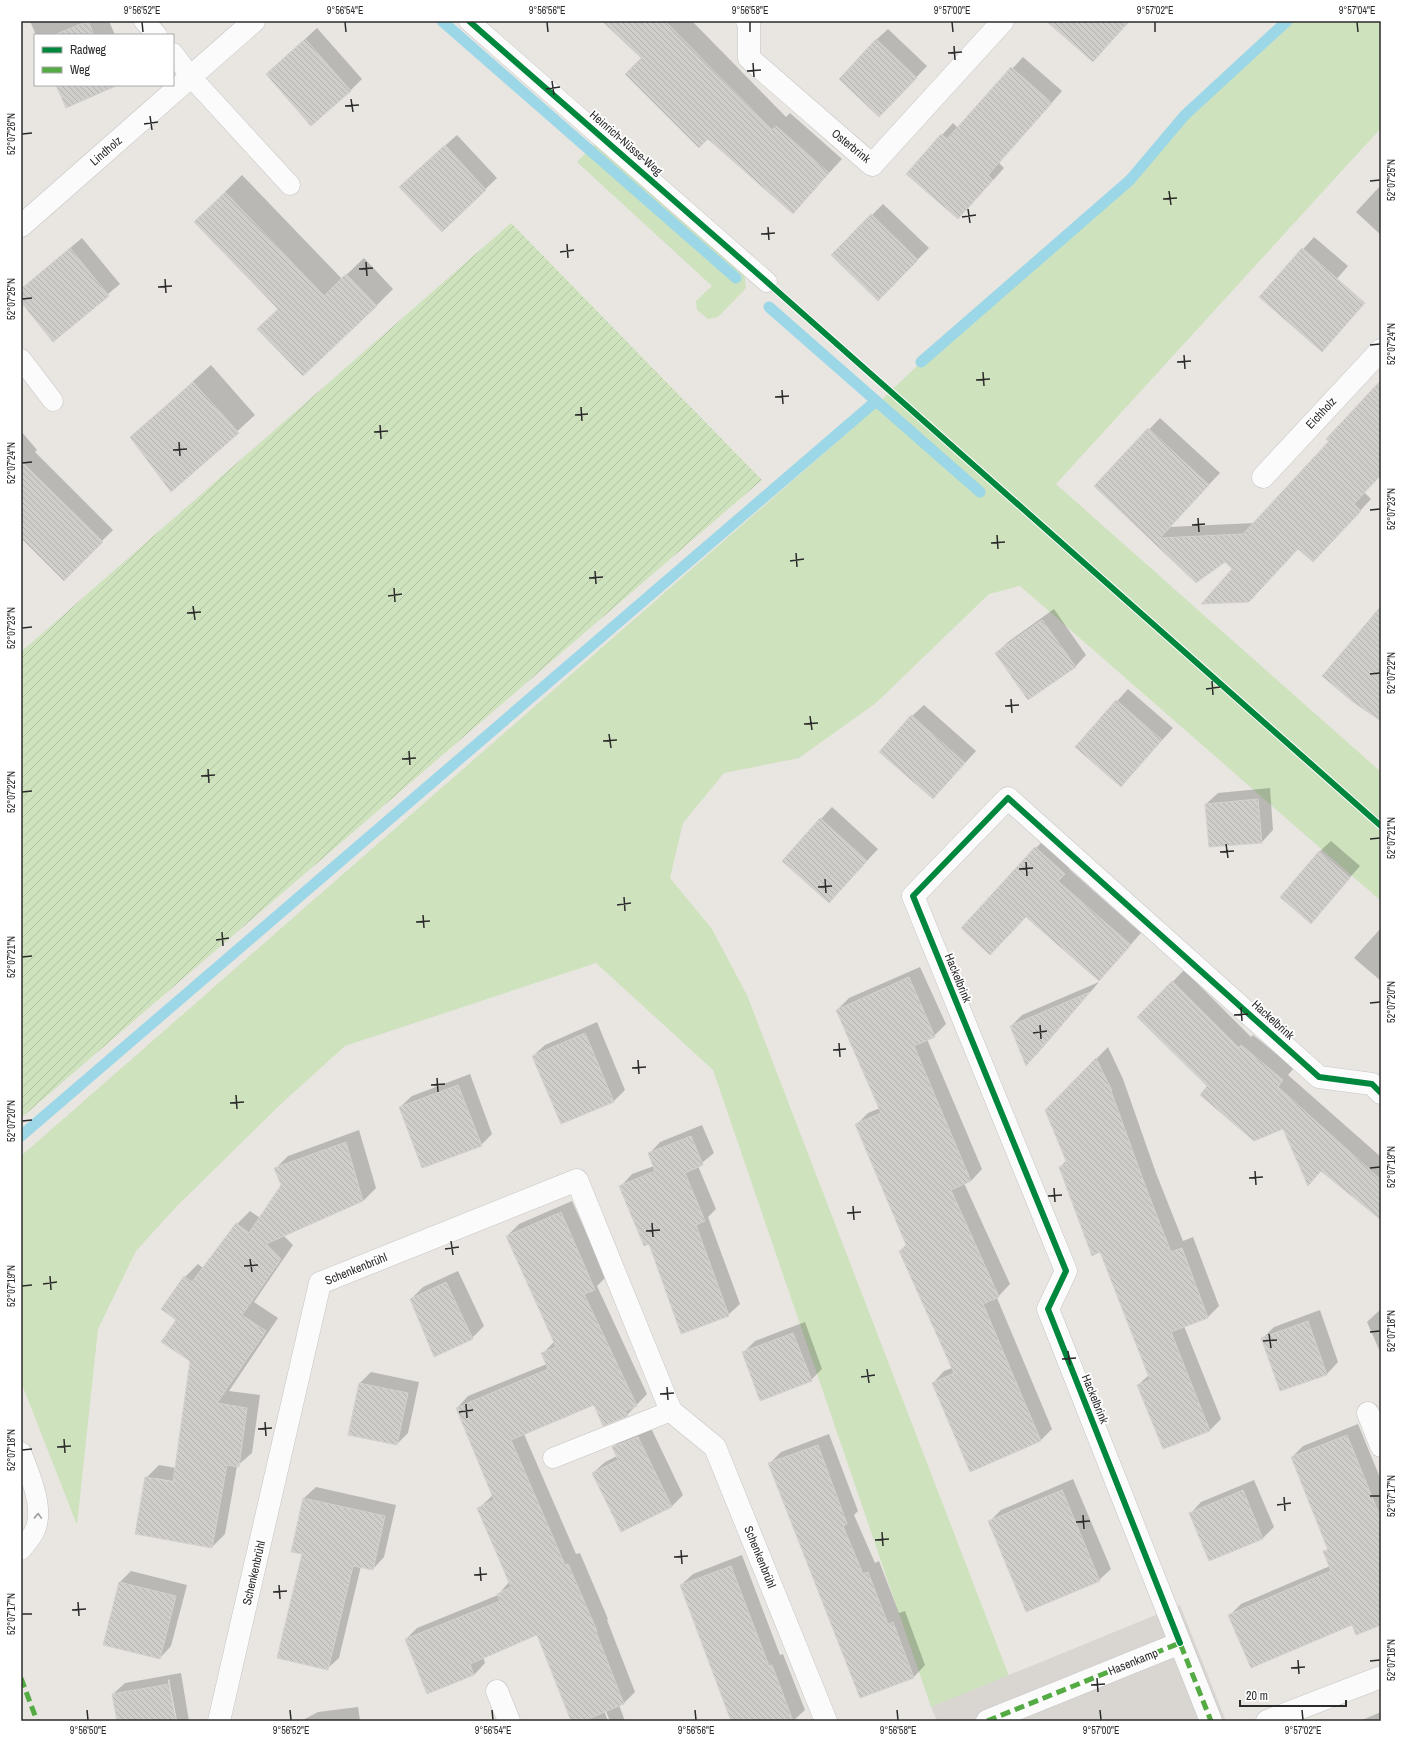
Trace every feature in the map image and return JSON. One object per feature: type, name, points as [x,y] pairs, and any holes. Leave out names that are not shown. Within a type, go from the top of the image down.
[{"type":"street","name":"Lindholz","points":[[21,226],[254,21]]},
{"type":"street","name":"Osterbrink","points":[[747,21],[749,23],[749,58],[872,165],[1003,21]]},
{"type":"street","name":"Eichholz","points":[[1263,477],[1381,350]]},
{"type":"street","name":"Hackelbrink","points":[[1180,1643],[1048,1309],[1066,1271],[913,896],[1008,798],[1320,1077],[1372,1084],[1381,1092]]},
{"type":"street","name":"Schenkenbrühl","points":[[219,1721],[320,1283],[577,1180],[670,1411],[715,1446],[826,1721]]},
{"type":"street","points":[[1368,1413],[1381,1446]]},
{"type":"street","name":"Hasenkamp","points":[[987,1721],[1180,1643]]},
{"type":"street","points":[[1180,1643],[1212,1721]]},
{"type":"street","points":[[1267,1721],[1381,1677]]},
{"type":"street","points":[[497,1691],[509,1721]]},
{"type":"lane","points":[[144,21],[156,34]]},
{"type":"lane","name":"Heinrich-Nüsse-Weg","points":[[469,21],[767,282]]},
{"type":"lane","points":[[174,54],[191,77],[290,186]]},
{"type":"lane","points":[[21,359],[54,402]]},
{"type":"lane","points":[[553,1458],[670,1411]]},
{"type":"lane","points":[[21,1452],[33,1484],[38,1516],[35,1530],[21,1550]]},
{"type":"lane","points":[[21,1533],[21,1546]]},
{"type":"green space","points":[[1287,21],[1381,21],[1381,128],[1056,484],[1381,772],[1381,901],[1020,586],[989,594],[876,703],[799,758],[724,773],[683,823],[670,878],[712,929],[747,995],[1009,1676],[931,1707],[713,1070],[596,963],[345,1046],[281,1104],[177,1206],[136,1251],[98,1329],[77,1525],[21,1382],[21,1156],[847,433],[921,362],[1130,180],[1185,115]]},
{"type":"green space","points":[[596,143],[744,272],[746,288],[718,317],[708,319],[697,310],[696,301],[712,286],[577,162]]},
{"type":"green space","points":[[511,223],[762,480],[21,1118],[21,652]]},
{"type":"shaded area","points":[[1180,1605],[1226,1721],[937,1721],[931,1707]]},
{"type":"building","points":[[88,21],[94,34],[56,34]]},
{"type":"building","points":[[602,21],[665,21],[772,130],[776,126],[829,173],[793,214],[708,139],[699,148],[625,74],[641,58]]},
{"type":"building","points":[[1046,21],[1129,21],[1093,62]]},
{"type":"building","points":[[305,39],[351,91],[311,126],[266,74]]},
{"type":"building","points":[[876,39],[917,78],[879,117],[839,79]]},
{"type":"building","points":[[1011,67],[1052,103],[988,175],[993,180],[958,219],[906,174],[941,134],[947,139]]},
{"type":"building","points":[[56,86],[116,86],[66,108]]},
{"type":"building","points":[[445,145],[486,190],[442,232],[399,187]]},
{"type":"building","points":[[225,192],[324,296],[346,274],[377,306],[303,376],[257,329],[278,309],[194,222]]},
{"type":"building","points":[[871,214],[918,260],[878,301],[831,255]]},
{"type":"building","points":[[70,248],[109,296],[53,342],[21,302],[21,289]]},
{"type":"building","points":[[1302,248],[1365,303],[1322,352],[1259,297]]},
{"type":"building","points":[[1381,380],[1381,475],[1354,504],[1361,511],[1313,562],[1298,549],[1249,602],[1201,604],[1232,569],[1225,562],[1196,583],[1094,486],[1148,428],[1209,485],[1160,538],[1243,534],[1329,441],[1326,439]]},
{"type":"building","points":[[193,382],[239,433],[171,492],[130,437]]},
{"type":"building","points":[[21,461],[103,542],[64,581],[21,538]]},
{"type":"building","points":[[1381,606],[1381,721],[1353,702],[1322,676]]},
{"type":"building","points":[[1042,620],[1076,667],[1028,700],[995,653]]},
{"type":"building","points":[[1116,700],[1162,740],[1121,787],[1075,747]]},
{"type":"building","points":[[911,715],[965,763],[933,799],[879,752]]},
{"type":"building","points":[[1258,799],[1262,843],[1209,847],[1205,804]]},
{"type":"building","points":[[820,818],[867,861],[829,903],[782,861]]},
{"type":"building","points":[[1035,847],[1065,874],[1058,881],[1131,945],[1099,981],[1026,917],[990,955],[961,928]]},
{"type":"building","points":[[1319,851],[1350,878],[1311,924],[1280,897]]},
{"type":"building","points":[[909,977],[935,1037],[914,1046],[971,1181],[951,1190],[999,1297],[983,1304],[1041,1441],[970,1472],[932,1383],[954,1373],[899,1251],[907,1247],[855,1124],[881,1113],[836,1010]]},
{"type":"building","points":[[1172,981],[1239,1048],[1241,1045],[1283,1080],[1278,1087],[1381,1180],[1381,1220],[1321,1171],[1308,1186],[1283,1129],[1254,1141],[1200,1095],[1207,1086],[1137,1017]]},
{"type":"building","points":[[1090,992],[1026,1066],[1010,1026]]},
{"type":"building","points":[[585,1033],[614,1102],[561,1124],[532,1056]]},
{"type":"building","points":[[1096,1058],[1112,1091],[1145,1185],[1171,1252],[1182,1248],[1208,1318],[1171,1332],[1210,1431],[1163,1449],[1137,1385],[1150,1380],[1100,1252],[1092,1256],[1059,1167],[1067,1163],[1045,1110]]},
{"type":"building","points":[[458,1085],[482,1146],[422,1168],[399,1107]]},
{"type":"building","points":[[691,1136],[703,1165],[685,1173],[705,1221],[696,1225],[729,1316],[681,1334],[649,1244],[644,1246],[619,1186],[655,1171],[648,1153]]},
{"type":"building","points":[[346,1142],[363,1201],[266,1244],[281,1259],[242,1315],[266,1331],[217,1403],[247,1408],[239,1467],[227,1465],[212,1548],[135,1534],[145,1477],[173,1482],[190,1361],[161,1342],[176,1320],[161,1309],[184,1276],[192,1282],[236,1223],[249,1233],[281,1185],[274,1168]]},
{"type":"building","points":[[561,1212],[595,1290],[584,1294],[637,1406],[625,1411],[628,1416],[603,1426],[594,1405],[511,1440],[565,1565],[568,1564],[597,1631],[596,1632],[624,1704],[583,1721],[571,1721],[537,1635],[470,1664],[474,1675],[427,1694],[405,1639],[500,1601],[497,1594],[511,1587],[477,1508],[494,1500],[456,1408],[548,1369],[541,1353],[556,1347],[506,1236]]},
{"type":"building","points":[[446,1282],[473,1339],[434,1357],[410,1299]]},
{"type":"building","points":[[1308,1321],[1327,1375],[1280,1391],[1261,1338]]},
{"type":"building","points":[[793,1333],[812,1381],[760,1401],[742,1352]]},
{"type":"building","points":[[359,1383],[408,1393],[397,1445],[348,1435]]},
{"type":"building","points":[[1347,1435],[1381,1519],[1381,1625],[1356,1635],[1352,1625],[1251,1668],[1228,1615],[1331,1571],[1323,1551],[1328,1550],[1291,1457]]},
{"type":"building","points":[[638,1437],[672,1507],[621,1532],[592,1473],[618,1460],[612,1447]]},
{"type":"building","points":[[818,1445],[847,1524],[843,1526],[863,1574],[868,1572],[888,1624],[893,1622],[914,1678],[860,1698],[768,1463]]},
{"type":"building","points":[[1062,1490],[1100,1581],[1026,1612],[988,1521]]},
{"type":"building","points":[[1243,1490],[1263,1539],[1209,1561],[1189,1513]]},
{"type":"building","points":[[303,1498],[385,1516],[373,1570],[353,1566],[328,1670],[277,1658],[302,1554],[291,1552]]},
{"type":"building","points":[[731,1566],[769,1666],[772,1665],[793,1721],[731,1721],[680,1585]]},
{"type":"building","points":[[119,1582],[176,1596],[160,1659],[103,1645]]},
{"type":"building","points":[[169,1684],[176,1721],[117,1721],[112,1694]]},
{"type":"waterway","points":[[442,21],[736,278]]},
{"type":"waterway","points":[[921,362],[1130,180],[1185,115],[1287,21]]},
{"type":"waterway","points":[[769,307],[980,492]]},
{"type":"waterway","points":[[21,1136],[876,401]]},
{"type":"marked path","points":[[987,1721],[1180,1643],[1211,1721]]},
{"type":"marked path","points":[[21,1678],[37,1721]]},
{"type":"cycle path","points":[[469,21],[767,282],[1381,826]]},
{"type":"cycle path","points":[[1180,1643],[1048,1309],[1066,1271],[913,896],[1008,798],[1319,1077],[1372,1084],[1381,1093]]}]
